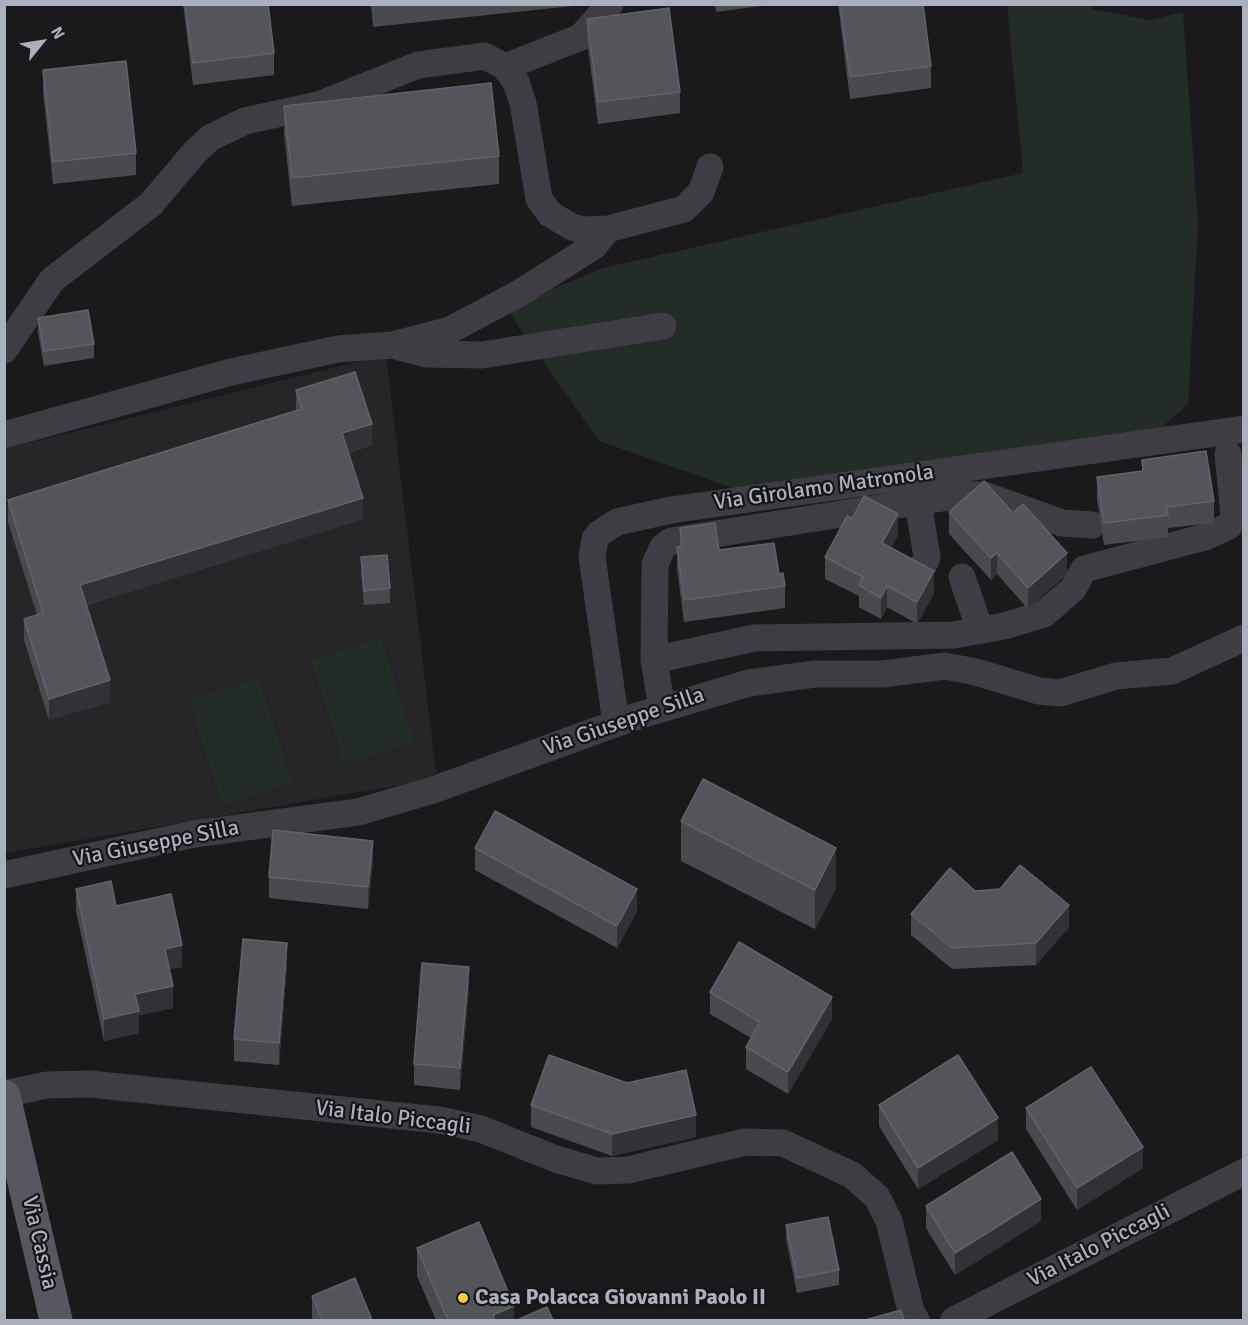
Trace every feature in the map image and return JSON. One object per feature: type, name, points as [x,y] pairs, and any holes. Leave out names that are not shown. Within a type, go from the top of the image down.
[{"type":"main road","name":"Via Cassia","points":[[4,1095],[56,1320]]},
{"type":"street","points":[[505,67],[581,37],[610,4]]},
{"type":"street","points":[[4,350],[52,280],[151,204],[195,152],[221,132],[257,117],[325,102],[425,63],[485,56],[505,67],[520,90],[536,189],[543,206],[559,221],[572,227],[608,229],[684,209],[701,192],[710,167]]},
{"type":"street","points":[[4,435],[231,372],[338,349],[392,345],[450,330],[518,294],[594,246],[608,229]]},
{"type":"street","points":[[392,345],[426,354],[482,355],[663,326]]},
{"type":"street","name":"Via Girolamo Matronola","points":[[616,723],[592,557],[595,539],[617,522],[671,510],[1244,429]]},
{"type":"street","points":[[654,660],[754,638],[954,635],[1044,614],[1073,589],[1084,569],[1205,537],[1229,526],[1234,516],[1228,454]]},
{"type":"street","points":[[662,708],[654,660],[655,564],[663,547],[671,541],[918,501],[984,495],[1062,522],[1092,525]]},
{"type":"street","points":[[918,501],[927,558],[919,574]]},
{"type":"street","points":[[962,577],[980,630]]},
{"type":"street","name":"Via Giuseppe Silla","points":[[4,875],[216,830],[358,812],[433,790],[616,723],[762,680],[815,674],[883,674],[934,666],[967,669],[1050,693],[1069,692],[1116,676],[1172,671],[1244,638]]},
{"type":"street","name":"Via Italo Piccagli","points":[[4,1095],[47,1085],[90,1084],[439,1120],[481,1129],[556,1159],[597,1171],[628,1170],[745,1142],[783,1143],[852,1175],[877,1197],[889,1221],[910,1311],[916,1320]]},
{"type":"street","name":"Via Italo Piccagli","points":[[954,1320],[1244,1172]]},
{"type":"shaded area","points":[[1007,5],[1090,5],[1092,9],[1150,20],[1183,12],[1198,224],[1188,404],[1154,434],[739,490],[599,441],[506,308],[603,268],[1023,173]]},
{"type":"shaded area","points":[[386,355],[436,773],[412,783],[5,853],[4,449]]},
{"type":"shaded area","points":[[381,638],[414,742],[344,764],[311,660]]},
{"type":"shaded area","points":[[259,678],[292,783],[222,805],[189,700]]},
{"type":"building","points":[[185,4],[268,4],[274,53],[193,63]]},
{"type":"building","points":[[840,4],[923,4],[931,66],[850,77]]},
{"type":"building","points":[[669,8],[680,92],[598,102],[587,19]]},
{"type":"building","points":[[126,61],[136,153],[53,162],[43,70]]},
{"type":"building","points":[[491,83],[499,156],[292,178],[284,106]]},
{"type":"building","points":[[88,310],[94,344],[44,351],[38,318]]},
{"type":"building","points":[[355,372],[372,424],[342,433],[363,498],[80,585],[110,680],[49,699],[24,619],[43,613],[8,500],[302,409],[296,390]]},
{"type":"building","points":[[1206,451],[1214,501],[1167,507],[1168,515],[1104,523],[1097,477],[1143,471],[1142,460]]},
{"type":"building","points":[[984,481],[1013,513],[1023,504],[1067,553],[1028,588],[997,553],[991,558],[949,512]]},
{"type":"building","points":[[864,496],[898,514],[882,543],[934,571],[917,602],[887,586],[881,598],[859,585],[863,577],[825,557],[847,516],[852,519]]},
{"type":"building","points":[[715,523],[719,550],[774,543],[779,574],[783,573],[785,586],[684,600],[677,547],[682,546],[680,528]]},
{"type":"building","points":[[387,555],[390,588],[364,591],[361,557]]},
{"type":"building","points":[[703,779],[836,848],[815,890],[681,821]]},
{"type":"building","points":[[495,811],[637,889],[617,926],[475,848]]},
{"type":"building","points":[[273,830],[373,841],[368,887],[269,877]]},
{"type":"building","points":[[1020,865],[1069,905],[1036,943],[952,948],[911,914],[950,868],[975,891],[1000,889]]},
{"type":"building","points":[[111,881],[116,906],[171,894],[182,945],[165,949],[173,986],[135,994],[139,1011],[104,1019],[76,889]]},
{"type":"building","points":[[243,939],[287,943],[279,1043],[234,1039]]},
{"type":"building","points":[[739,942],[832,997],[788,1072],[746,1047],[760,1022],[710,992]]},
{"type":"building","points":[[422,963],[469,967],[460,1068],[414,1064]]},
{"type":"building","points":[[549,1055],[627,1083],[686,1070],[696,1115],[612,1134],[531,1105]]},
{"type":"building","points":[[958,1055],[998,1118],[918,1168],[879,1105]]},
{"type":"building","points":[[1091,1067],[1143,1147],[1077,1188],[1026,1108]]},
{"type":"building","points":[[1012,1152],[1041,1199],[955,1253],[926,1206]]},
{"type":"building","points":[[828,1217],[839,1270],[797,1278],[786,1225]]},
{"type":"building","points":[[479,1222],[514,1306],[493,1315],[495,1320],[448,1320],[417,1248]]},
{"type":"building","points":[[355,1278],[372,1320],[322,1320],[312,1296]]},
{"type":"building","points":[[547,1307],[553,1320],[517,1320]]},
{"type":"building","points":[[901,1310],[904,1320],[865,1320]]},
{"type":"place","name":"Casa Polacca Giovanni Paolo II","points":[[463,1298]]}]
